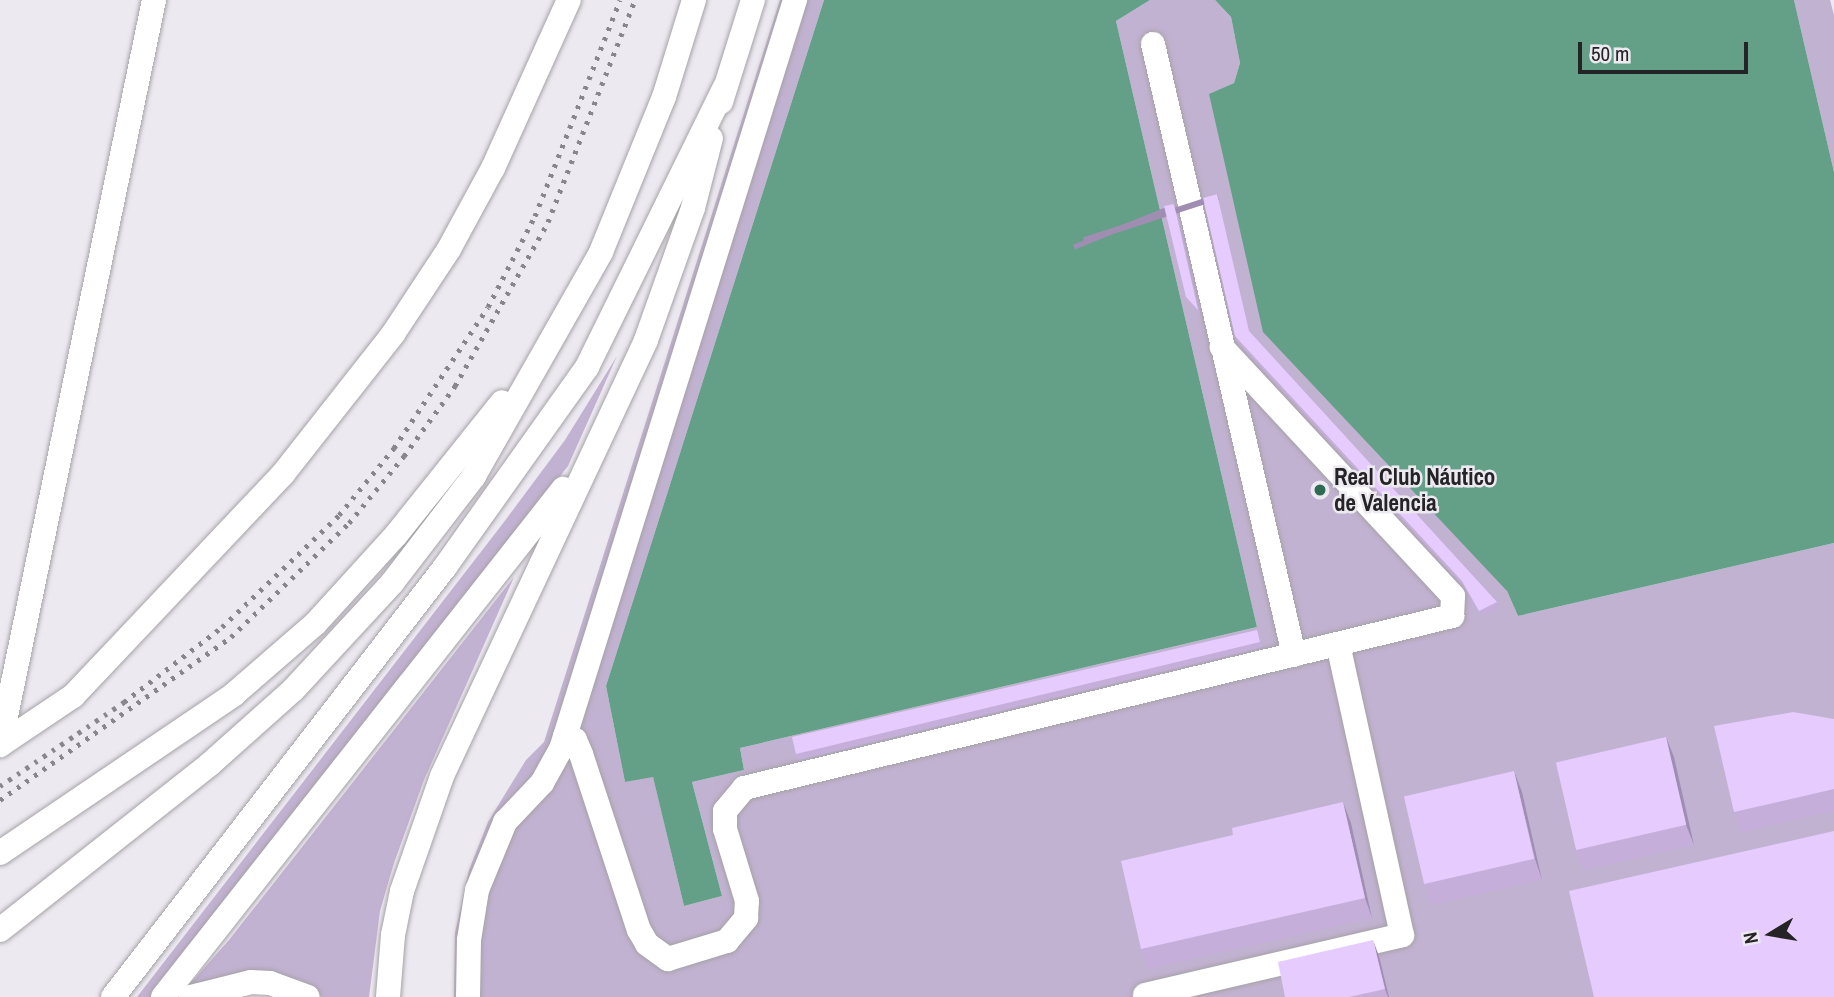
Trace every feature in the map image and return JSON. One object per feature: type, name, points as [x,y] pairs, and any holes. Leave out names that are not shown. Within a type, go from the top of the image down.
[{"type":"street","points":[[0,745],[154,0]]},
{"type":"street","points":[[0,745],[73,696],[283,474],[393,334],[449,249],[494,168],[569,0]]},
{"type":"street","points":[[0,930],[210,764],[349,632],[474,476],[601,252],[637,168],[694,0]]},
{"type":"street","points":[[388,997],[393,935],[402,891],[438,787],[472,705],[594,449],[671,275],[724,88],[753,0]]},
{"type":"street","points":[[468,997],[468,940],[477,890],[492,846],[505,822],[553,767],[565,736],[795,0]]},
{"type":"street","points":[[1153,44],[1294,655]]},
{"type":"street","points":[[113,997],[444,567],[587,368],[724,88]]},
{"type":"street","points":[[0,853],[233,695],[315,624],[396,535],[554,336]]},
{"type":"street","points":[[565,736],[575,740],[581,754],[639,930],[647,944],[668,959],[727,941],[746,918],[747,901],[725,830],[726,811],[744,788],[1443,620],[1456,607],[1453,596],[1223,347]]},
{"type":"street","points":[[1243,440],[1257,419],[1278,415],[1290,421]]},
{"type":"street","points":[[163,997],[594,449]]},
{"type":"street","points":[[1145,995],[1402,934],[1338,645]]},
{"type":"street","points":[[191,997],[251,982],[270,983],[308,997]]},
{"type":"shaded area","name":"Real Club Náutico de Valencia","points":[[780,0],[824,0],[606,686],[625,782],[653,776],[684,906],[722,896],[692,782],[744,770],[740,748],[1257,627],[1116,21],[1150,0],[1215,0],[1231,17],[1240,63],[1234,83],[1210,94],[1507,591],[1518,616],[1834,543],[1834,997],[454,997],[455,933],[469,870],[488,822],[526,760],[544,742]]},
{"type":"shaded area","points":[[824,0],[1150,0],[1116,21],[1257,627],[740,748],[744,770],[692,782],[722,896],[684,906],[653,777],[625,782],[606,686]]},
{"type":"shaded area","points":[[1215,0],[1794,0],[1834,172],[1834,543],[1518,616],[1507,591],[1263,332],[1209,94],[1234,83],[1240,63],[1231,17]]},
{"type":"shaded area","points":[[1794,0],[1830,0],[1834,15],[1834,172]]},
{"type":"shaded area","points":[[617,356],[568,466],[151,997],[137,997],[504,522],[565,440]]},
{"type":"shaded area","points":[[514,577],[424,780],[394,863],[380,911],[369,997],[322,997],[312,989],[182,993],[229,940]]},
{"type":"building","points":[[1217,194],[1249,331],[1497,602],[1479,611],[1462,581],[1235,336],[1203,198]]},
{"type":"building","points":[[1174,204],[1198,310],[1186,297],[1164,206]]},
{"type":"building","points":[[1257,630],[1260,642],[796,754],[792,737]]},
{"type":"building","points":[[1793,712],[1834,719],[1834,789],[1734,812],[1714,726]]},
{"type":"building","points":[[1666,737],[1686,825],[1576,850],[1556,762]]},
{"type":"building","points":[[1514,771],[1534,859],[1424,884],[1404,796]]},
{"type":"building","points":[[1343,802],[1365,898],[1141,949],[1121,861],[1233,835],[1232,828]]},
{"type":"building","points":[[1834,831],[1834,997],[1594,997],[1569,891]]},
{"type":"building","points":[[1373,940],[1385,989],[1349,997],[1285,997],[1278,962]]},
{"type":"railway","points":[[0,786],[124,702],[222,627],[339,515],[394,448],[488,307],[535,216],[620,0]]},
{"type":"railway","points":[[0,800],[231,637],[349,523],[404,456],[455,386],[548,222],[635,0]]},
{"type":"place","name":"Real Club Náutico de Valencia","points":[[1320,490]]}]
